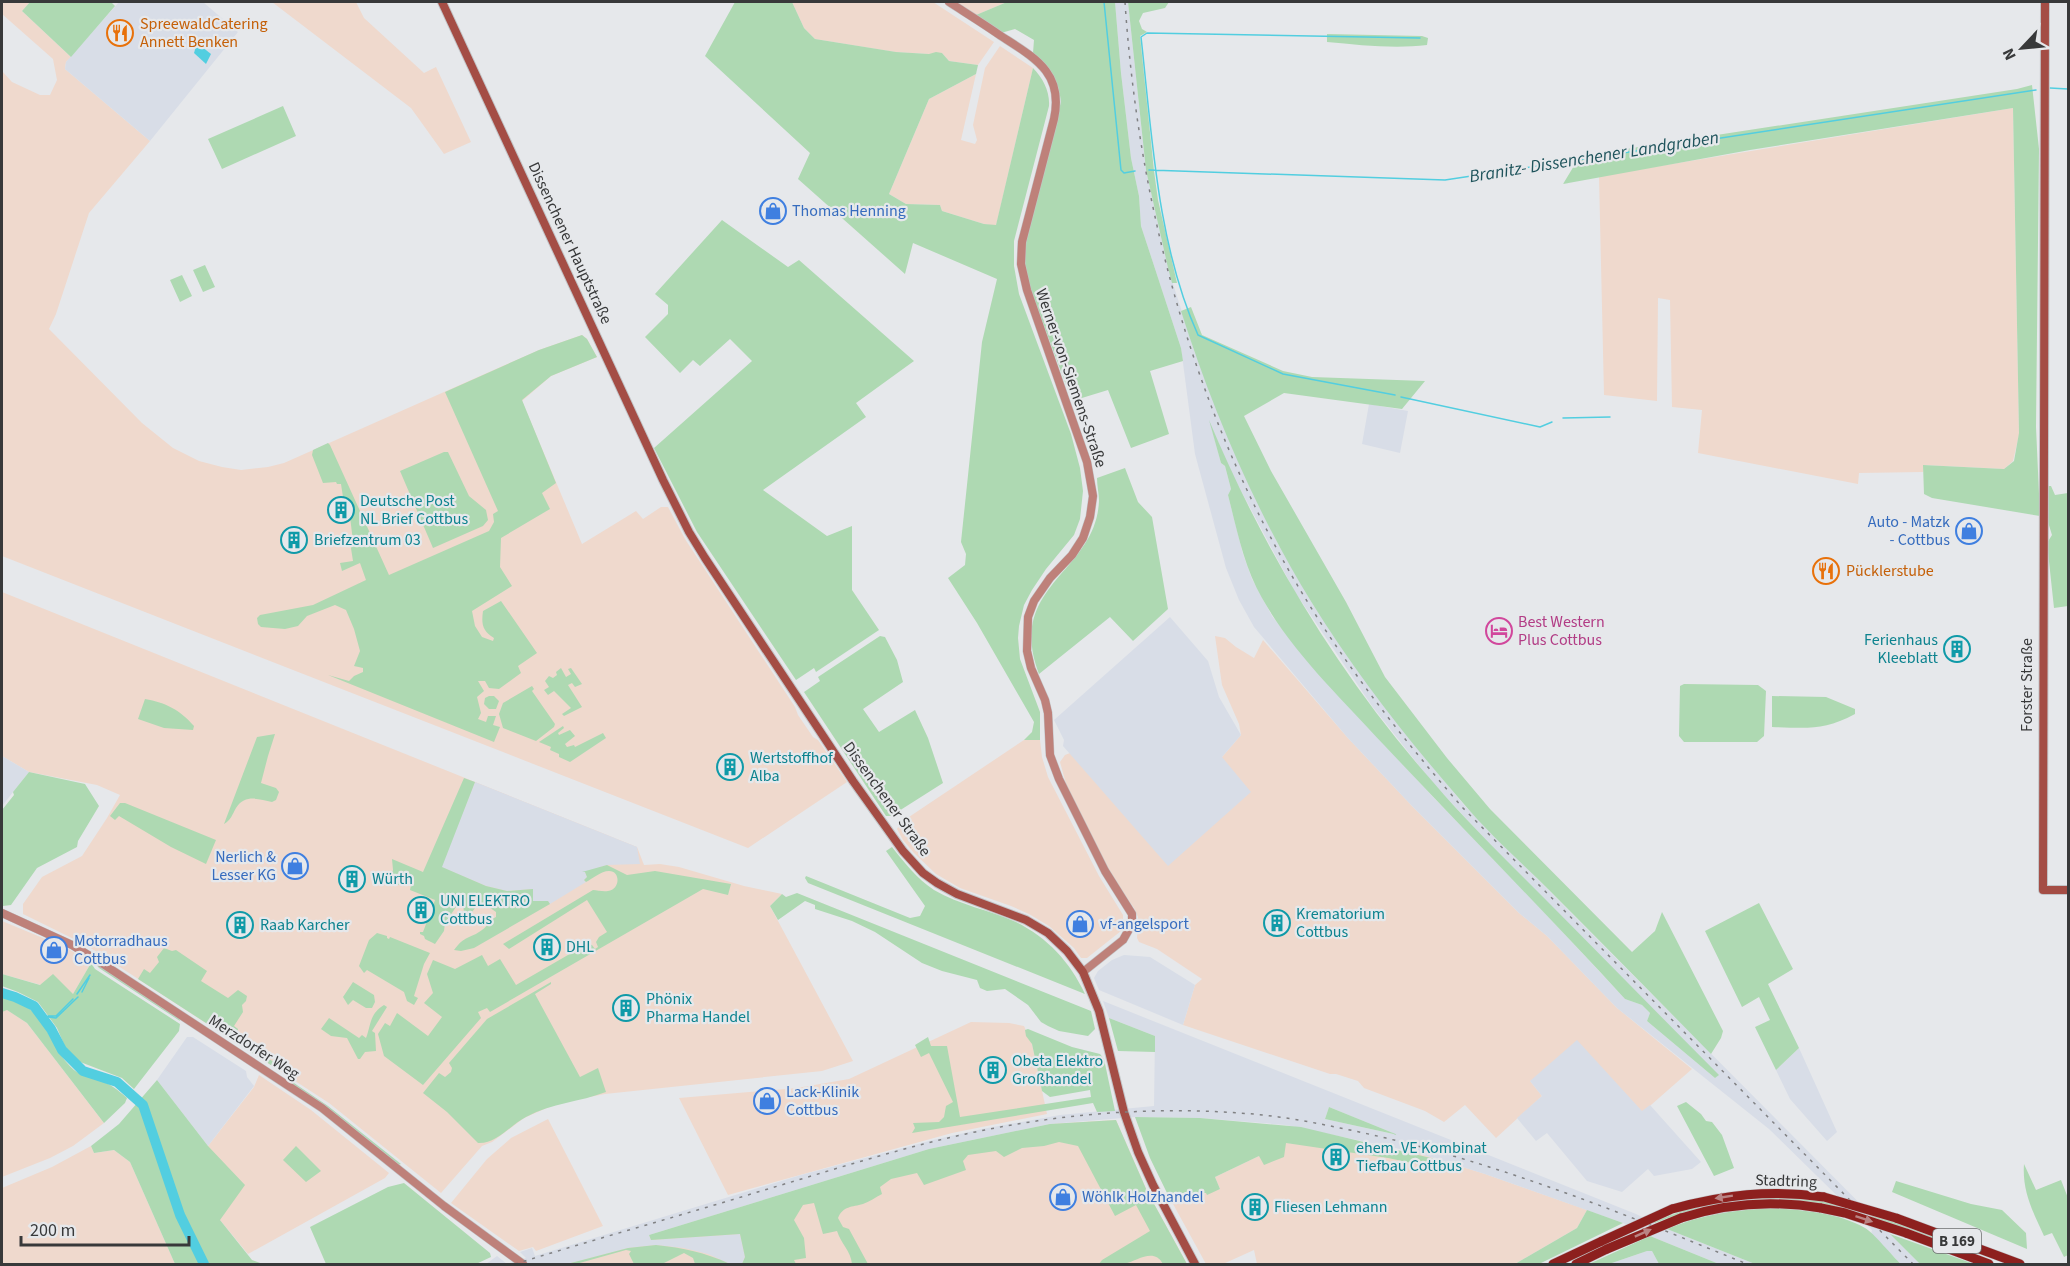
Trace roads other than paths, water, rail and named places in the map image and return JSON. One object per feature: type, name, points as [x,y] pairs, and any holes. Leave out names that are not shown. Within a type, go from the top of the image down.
[{"type":"main road","name":"Dissenchener Hauptstraße","points":[[442,2],[671,497]]},
{"type":"main road","name":"Forster Straße","points":[[2045,2],[2043,890],[2068,890]]},
{"type":"main road","name":"Dissenchener Straße","points":[[671,497],[702,553],[853,781],[903,851],[923,873],[957,894],[1008,912],[1038,926],[1057,941],[1083,972],[1099,1011],[1125,1115],[1138,1152],[1153,1185],[1196,1264]]},
{"type":"main road","name":"Stadtring","points":[[1576,1264],[1605,1245],[1672,1209],[1721,1197],[1758,1193],[1791,1193],[1824,1197],[1896,1218],[2019,1264]]},
{"type":"main road","name":"Stadtring","points":[[1553,1264],[1681,1218],[1720,1207],[1755,1203],[1788,1203],[1845,1213],[1989,1264]]},
{"type":"street","name":"Werner-von-Siemens-Straße","points":[[949,2],[1037,60],[1050,78],[1056,96],[1054,119],[1022,242],[1022,264],[1027,290],[1087,462],[1093,496],[1090,517],[1083,538],[1034,601],[1028,616],[1027,651],[1048,713],[1050,755],[1080,825],[1132,914],[1132,924],[1123,940],[1083,972]]},
{"type":"street","name":"Merzdorfer Weg","points":[[2,913],[80,950],[322,1108],[400,1172],[523,1264]]},
{"type":"street","name":"Merzdorfer Weg","points":[[475,1229],[516,1264]]},
{"type":"water","points":[[197,43],[211,54],[206,64],[194,53]]},
{"type":"waterway","name":"Branitz- Dissenchener Landgraben","points":[[1104,2],[1121,170],[1124,173],[1135,171]]},
{"type":"waterway","points":[[1395,395],[1283,374],[1198,335],[1184,300],[1165,227],[1153,150],[1141,37],[1147,33],[1420,38]]},
{"type":"waterway","name":"Branitz- Dissenchener Landgraben","points":[[2050,88],[2068,89]]},
{"type":"waterway","name":"Branitz- Dissenchener Landgraben","points":[[1149,170],[1445,180],[2036,90]]},
{"type":"waterway","points":[[1401,397],[1540,427],[1552,422]]},
{"type":"waterway","points":[[1563,418],[1610,417]]},
{"type":"waterway","points":[[77,994],[90,975]]},
{"type":"waterway","points":[[82,992],[89,978]]},
{"type":"waterway","points":[[2,993],[34,1006],[51,1029],[62,1050],[83,1071],[117,1082],[143,1105],[180,1215],[204,1264]]},
{"type":"waterway","points":[[41,1016],[56,1018],[78,997]]},
{"type":"waterway","points":[[48,1016],[56,1016],[73,999]]},
{"type":"railway","points":[[1125,2],[1132,81],[1144,160],[1160,238],[1180,315],[1205,391],[1235,465],[1270,536],[1310,606],[1382,710],[1463,808],[1913,1264]]},
{"type":"railway","points":[[515,1264],[874,1157],[932,1142],[1021,1123],[1083,1115],[1145,1111],[1208,1111],[1264,1115],[1328,1125],[1445,1153],[1547,1186],[1747,1264]]},
{"type":"place","name":"SpreewaldCatering Annett Benken","points":[[120,33]]},
{"type":"place","name":"Thomas Henning","points":[[773,211]]},
{"type":"place","name":"Deutsche Post NL Brief Cottbus","points":[[341,510]]},
{"type":"place","name":"Auto - Matzk - Cottbus","points":[[1969,531]]},
{"type":"place","name":"Briefzentrum 03","points":[[294,540]]},
{"type":"place","name":"Pücklerstube","points":[[1826,571]]},
{"type":"place","name":"Best Western Plus Cottbus","points":[[1499,631]]},
{"type":"place","name":"Ferienhaus Kleeblatt","points":[[1957,649]]},
{"type":"place","name":"Wertstoffhof Alba","points":[[730,767]]},
{"type":"place","name":"Nerlich & Lesser KG","points":[[295,866]]},
{"type":"place","name":"Würth","points":[[352,879]]},
{"type":"place","name":"UNI ELEKTRO Cottbus","points":[[421,910]]},
{"type":"place","name":"Krematorium Cottbus","points":[[1277,923]]},
{"type":"place","name":"vf-angelsport","points":[[1080,924]]},
{"type":"place","name":"Raab Karcher","points":[[240,925]]},
{"type":"place","name":"DHL","points":[[547,947]]},
{"type":"place","name":"Motorradhaus Cottbus","points":[[54,950]]},
{"type":"place","name":"Phönix Pharma Handel","points":[[626,1008]]},
{"type":"place","name":"Obeta Elektro Großhandel","points":[[993,1070]]},
{"type":"place","name":"Lack-Klinik Cottbus","points":[[767,1101]]},
{"type":"place","name":"ehem. VE Kombinat Tiefbau Cottbus","points":[[1336,1157]]},
{"type":"place","name":"Wöhlk Holzhandel","points":[[1063,1197]]},
{"type":"place","name":"Fliesen Lehmann","points":[[1255,1207]]}]
